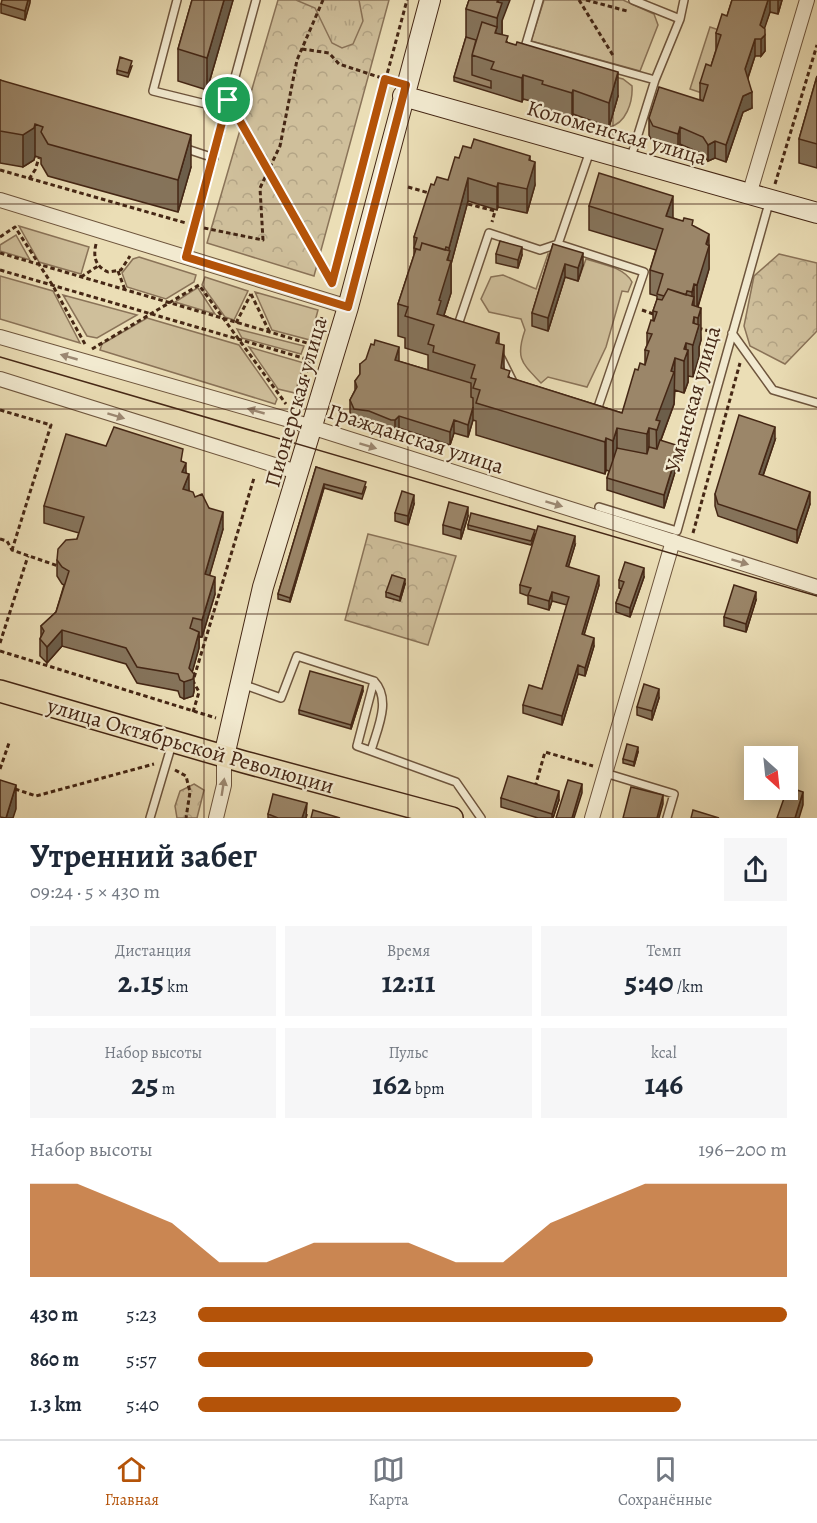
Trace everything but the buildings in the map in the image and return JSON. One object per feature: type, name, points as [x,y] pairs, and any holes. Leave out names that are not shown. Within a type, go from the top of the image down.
[{"type":"main road","name":"улица Октябрьской Революции","points":[[0,691],[224,756],[452,818]]},
{"type":"street","name":"Пионерская улица","points":[[216,818],[224,785],[224,756],[263,587],[300,473],[348,307],[430,0]]},
{"type":"street","points":[[750,195],[807,0]]},
{"type":"street","name":"Коломенская улица","points":[[405,91],[630,161],[817,213]]},
{"type":"street","points":[[0,200],[348,307]]},
{"type":"street","name":"Гражданская улица","points":[[0,337],[312,428],[817,586]]},
{"type":"street","points":[[0,379],[300,473]]},
{"type":"street","points":[[592,818],[673,541]]},
{"type":"lane","points":[[177,0],[153,91],[226,109]]},
{"type":"lane","points":[[186,257],[256,0]]},
{"type":"lane","points":[[539,0],[526,44],[655,80]]},
{"type":"lane","points":[[633,0],[680,19]]},
{"type":"lane","points":[[630,161],[655,80],[680,19],[684,0]]},
{"type":"lane","points":[[179,147],[213,158]]},
{"type":"lane","points":[[558,244],[590,148]]},
{"type":"lane","name":"Уманская улица","points":[[598,507],[677,531],[770,200]]},
{"type":"lane","points":[[468,329],[458,325],[489,233],[540,250],[558,244],[644,272],[596,414],[586,410]]},
{"type":"lane","points":[[731,336],[773,390],[817,403]]},
{"type":"lane","points":[[495,346],[515,387],[525,390]]},
{"type":"lane","points":[[242,684],[281,698],[297,656],[374,681],[380,688],[384,702],[371,751]]},
{"type":"lane","points":[[374,681],[357,746],[456,782],[481,818]]},
{"type":"lane","points":[[150,818],[173,741]]},
{"type":"lane","points":[[605,771],[674,794],[667,818]]},
{"type":"path","points":[[0,170],[194,226],[263,240],[260,188],[280,146],[297,60],[323,0]]},
{"type":"path","points":[[228,100],[267,173],[332,283],[407,0]]},
{"type":"path","points":[[579,0],[623,71]]},
{"type":"path","points":[[770,200],[817,45]]},
{"type":"path","points":[[302,49],[328,54],[339,64],[385,79],[405,91]]},
{"type":"path","points":[[29,178],[36,170],[39,158]]},
{"type":"path","points":[[408,187],[439,196]]},
{"type":"path","points":[[468,204],[495,212],[489,233]]},
{"type":"path","points":[[0,237],[15,227],[53,286],[89,351],[199,285],[291,410],[299,399],[322,317]]},
{"type":"path","points":[[100,231],[94,257],[98,266],[108,272],[118,271],[127,265],[134,241]]},
{"type":"path","points":[[0,253],[314,345]]},
{"type":"path","points":[[81,277],[98,266]]},
{"type":"path","points":[[0,270],[310,360]]},
{"type":"path","points":[[118,271],[125,290]]},
{"type":"path","points":[[236,323],[251,294],[270,333]]},
{"type":"path","points":[[632,307],[657,315]]},
{"type":"path","points":[[694,326],[731,336]]},
{"type":"path","points":[[689,546],[742,353],[728,349]]},
{"type":"path","points":[[0,410],[51,425],[12,549]]},
{"type":"path","points":[[193,712],[199,692],[193,681],[210,616],[254,478]]},
{"type":"path","points":[[0,539],[8,541],[12,549],[58,566]]},
{"type":"path","points":[[0,643],[28,556]]},
{"type":"path","points":[[0,651],[216,718]]},
{"type":"path","points":[[0,769],[9,743]]},
{"type":"path","points":[[534,792],[545,752],[605,771]]},
{"type":"path","points":[[9,787],[36,796],[155,763]]},
{"type":"path","points":[[171,768],[186,776],[190,792],[186,818]]},
{"type":"green space","points":[[278,0],[389,0],[314,276],[207,243]]},
{"type":"green space","points":[[296,0],[359,0],[363,21],[353,44],[342,48],[332,43],[315,8]]},
{"type":"green space","points":[[544,0],[623,0],[654,14],[658,25],[640,71],[531,41]]},
{"type":"green space","points":[[710,27],[722,31],[721,52],[702,93],[690,89]]},
{"type":"green space","points":[[524,54],[623,79],[632,86],[630,105],[624,117],[620,122],[609,127],[618,96]]},
{"type":"green space","points":[[19,226],[89,247],[81,274],[39,262]]},
{"type":"green space","points":[[16,235],[30,260],[0,251],[0,245]]},
{"type":"green space","points":[[548,254],[553,256],[548,331],[565,277],[578,281],[586,259],[618,269],[632,282],[628,292],[622,291],[606,347],[587,387],[548,377],[541,383],[522,360],[521,348],[525,330],[521,319],[489,312],[481,299],[491,277],[503,275],[536,289]]},
{"type":"green space","points":[[779,254],[817,263],[817,331],[785,364],[750,346],[744,326],[754,276]]},
{"type":"green space","points":[[139,257],[196,275],[194,282],[166,299],[127,287],[122,273],[133,259]]},
{"type":"green space","points":[[0,276],[53,291],[80,343],[0,319]]},
{"type":"green space","points":[[205,277],[248,291],[234,320],[225,317],[202,285]]},
{"type":"green space","points":[[198,288],[215,314],[175,302]]},
{"type":"green space","points":[[255,292],[318,310],[310,340],[272,330]]},
{"type":"green space","points":[[63,295],[137,315],[97,338],[87,336]]},
{"type":"green space","points":[[147,318],[239,345],[277,399],[275,404],[100,350],[102,344]]},
{"type":"green space","points":[[237,329],[304,346],[301,354],[242,338]]},
{"type":"green space","points":[[249,347],[304,363],[295,393],[278,389]]},
{"type":"green space","points":[[368,534],[456,556],[428,645],[345,620]]},
{"type":"green space","points":[[194,784],[204,790],[197,818],[177,818],[175,806],[180,791]]},
{"type":"tram line","points":[[0,357],[817,596]]},
{"type":"route","points":[[385,79],[406,85],[348,307],[186,257],[228,100],[267,173],[332,283],[385,79]]}]
